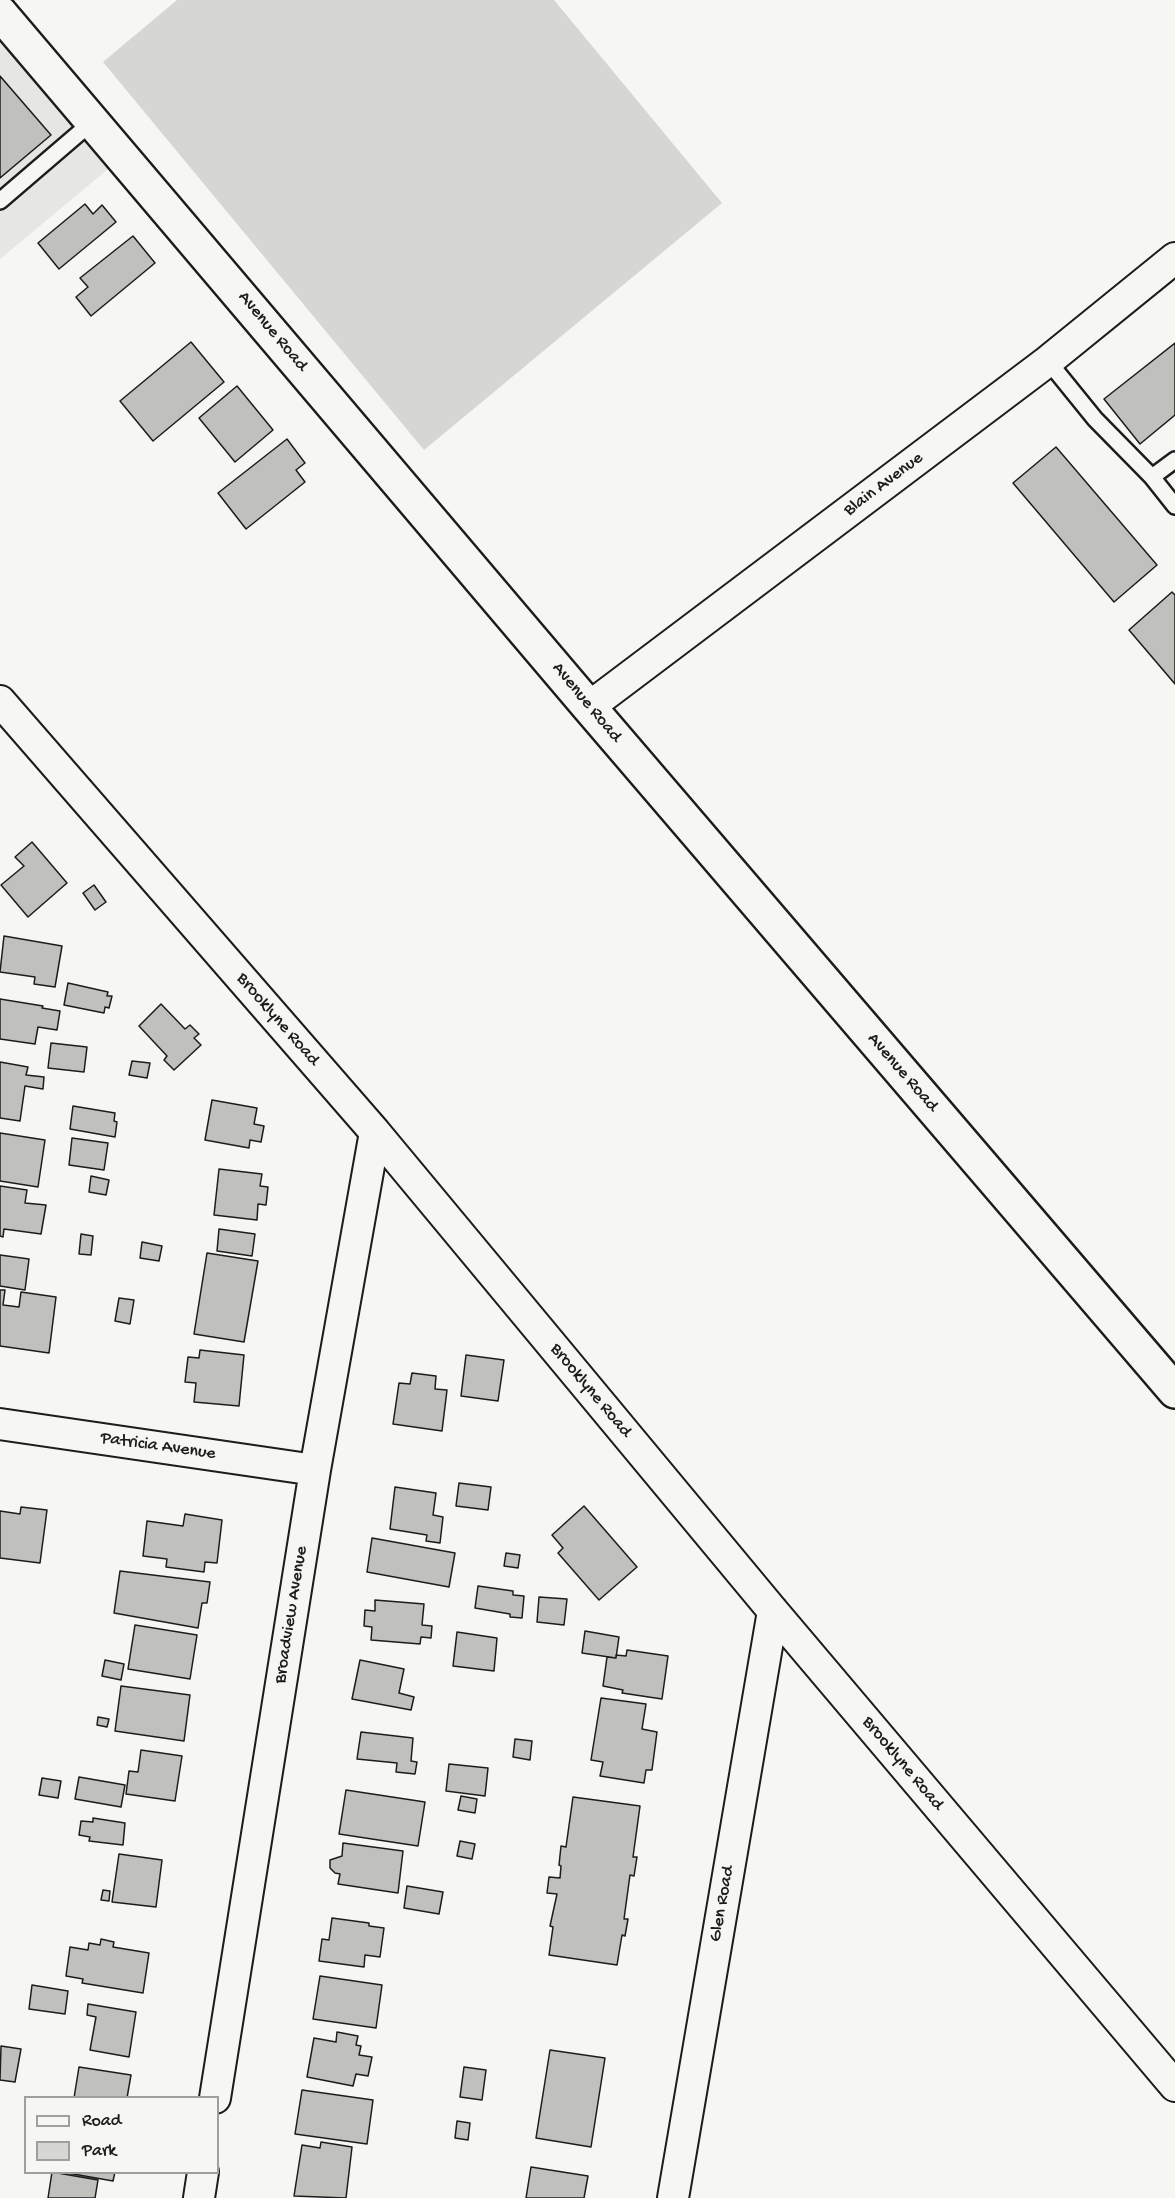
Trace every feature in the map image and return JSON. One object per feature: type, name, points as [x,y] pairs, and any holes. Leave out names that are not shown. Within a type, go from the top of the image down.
[{"type":"street","name":"Avenue Road","points":[[0,13],[589,707],[1175,1391]]},
{"type":"street","name":"Blain Avenue","points":[[589,707],[1048,361],[1175,258]]},
{"type":"street","name":"Brooklyne Road","points":[[0,701],[375,1132],[773,1611],[1169,2068]]},
{"type":"street","name":"Broadview Avenue","points":[[215,2096],[315,1470],[375,1132]]},
{"type":"street","name":"Patricia Avenue","points":[[0,1424],[315,1470]]},
{"type":"street","name":"Glen Road","points":[[673,2198],[773,1611]]},
{"type":"street","points":[[199,2198],[203,2174]]},
{"type":"lane","points":[[0,201],[92,122]]},
{"type":"lane","points":[[1048,361],[1095,419],[1152,477],[1175,506]]},
{"type":"lane","points":[[1152,477],[1175,460]]},
{"type":"shaded area","points":[[0,42],[108,169],[0,259]]},
{"type":"green space","points":[[177,0],[554,0],[722,203],[424,450],[103,62]]},
{"type":"building","points":[[0,76],[51,135],[0,178]]},
{"type":"building","points":[[85,204],[93,214],[102,205],[116,222],[59,269],[38,243]]},
{"type":"building","points":[[133,236],[155,263],[91,316],[76,297],[88,287],[80,278]]},
{"type":"building","points":[[191,342],[224,382],[153,441],[120,401]]},
{"type":"building","points":[[1175,343],[1175,415],[1140,444],[1104,399]]},
{"type":"building","points":[[237,386],[273,430],[235,462],[199,418]]},
{"type":"building","points":[[287,439],[305,463],[296,470],[305,482],[246,529],[218,493]]},
{"type":"building","points":[[1056,447],[1157,565],[1114,602],[1013,483]]},
{"type":"building","points":[[1172,592],[1175,595],[1175,684],[1129,630]]},
{"type":"building","points":[[32,842],[67,883],[28,917],[1,885],[24,866],[15,857]]},
{"type":"building","points":[[94,885],[106,902],[95,910],[83,893]]},
{"type":"building","points":[[4,936],[62,946],[55,987],[34,984],[35,977],[0,972]]},
{"type":"building","points":[[68,983],[108,992],[107,996],[112,996],[109,1008],[105,1007],[104,1013],[64,1005]]},
{"type":"building","points":[[0,999],[60,1011],[57,1030],[38,1027],[35,1044],[0,1039]]},
{"type":"building","points":[[161,1004],[185,1029],[190,1025],[199,1034],[194,1038],[201,1045],[174,1070],[164,1060],[167,1056],[139,1026]]},
{"type":"building","points":[[51,1043],[87,1047],[84,1072],[48,1068]]},
{"type":"building","points":[[132,1061],[150,1063],[147,1078],[129,1075]]},
{"type":"building","points":[[0,1062],[28,1067],[26,1075],[44,1077],[43,1089],[25,1086],[20,1121],[0,1118]]},
{"type":"building","points":[[212,1100],[257,1108],[254,1124],[264,1126],[261,1142],[250,1140],[249,1148],[205,1140]]},
{"type":"building","points":[[73,1106],[115,1113],[114,1121],[117,1122],[115,1137],[70,1129]]},
{"type":"building","points":[[0,1133],[45,1140],[38,1187],[0,1181]]},
{"type":"building","points":[[72,1138],[108,1143],[104,1170],[69,1165]]},
{"type":"building","points":[[219,1169],[262,1174],[260,1186],[268,1187],[266,1205],[258,1204],[257,1220],[214,1215]]},
{"type":"building","points":[[91,1176],[109,1180],[106,1195],[89,1192]]},
{"type":"building","points":[[0,1186],[27,1190],[25,1203],[46,1205],[41,1234],[4,1229],[3,1237],[0,1236]]},
{"type":"building","points":[[219,1229],[255,1234],[252,1256],[217,1251]]},
{"type":"building","points":[[81,1234],[93,1236],[91,1255],[79,1254]]},
{"type":"building","points":[[142,1242],[162,1246],[159,1261],[140,1258]]},
{"type":"building","points":[[207,1253],[258,1261],[244,1342],[194,1334]]},
{"type":"building","points":[[0,1255],[29,1259],[25,1290],[0,1286]]},
{"type":"building","points":[[0,1290],[5,1290],[3,1305],[19,1307],[21,1292],[56,1297],[49,1353],[0,1346]]},
{"type":"building","points":[[119,1298],[134,1300],[130,1324],[115,1321]]},
{"type":"building","points":[[200,1350],[244,1355],[239,1406],[194,1402],[196,1383],[185,1382],[188,1357],[199,1358]]},
{"type":"building","points":[[466,1355],[504,1360],[498,1401],[461,1396]]},
{"type":"building","points":[[412,1373],[436,1376],[435,1389],[447,1390],[442,1431],[393,1424],[399,1383],[410,1384]]},
{"type":"building","points":[[459,1483],[491,1487],[488,1510],[456,1506]]},
{"type":"building","points":[[395,1487],[436,1493],[433,1515],[443,1517],[440,1543],[426,1541],[427,1535],[390,1529]]},
{"type":"building","points":[[584,1506],[637,1567],[599,1600],[558,1553],[563,1548],[552,1535]]},
{"type":"building","points":[[21,1507],[47,1510],[40,1563],[0,1558],[0,1511],[20,1514]]},
{"type":"building","points":[[185,1514],[222,1520],[217,1563],[205,1562],[204,1572],[166,1567],[167,1559],[143,1556],[147,1521],[183,1526]]},
{"type":"building","points":[[372,1538],[455,1553],[449,1587],[367,1572]]},
{"type":"building","points":[[506,1553],[520,1555],[518,1568],[504,1566]]},
{"type":"building","points":[[120,1571],[210,1582],[207,1603],[202,1603],[198,1628],[114,1613]]},
{"type":"building","points":[[478,1586],[513,1591],[513,1595],[524,1596],[522,1618],[475,1608]]},
{"type":"building","points":[[539,1597],[567,1599],[564,1625],[537,1622]]},
{"type":"building","points":[[375,1600],[424,1604],[422,1625],[432,1626],[431,1638],[421,1637],[420,1644],[371,1640],[372,1627],[364,1626],[365,1610],[375,1611]]},
{"type":"building","points":[[135,1625],[197,1635],[190,1679],[128,1669]]},
{"type":"building","points":[[585,1631],[619,1637],[616,1658],[582,1653]]},
{"type":"building","points":[[457,1632],[497,1638],[494,1671],[453,1666]]},
{"type":"building","points":[[627,1650],[668,1656],[662,1699],[622,1693],[623,1690],[603,1686],[607,1657],[626,1656]]},
{"type":"building","points":[[105,1660],[124,1664],[121,1680],[102,1676]]},
{"type":"building","points":[[360,1660],[404,1669],[399,1693],[414,1697],[411,1710],[352,1699]]},
{"type":"building","points":[[121,1686],[190,1695],[184,1741],[115,1731]]},
{"type":"building","points":[[601,1698],[646,1704],[642,1729],[657,1732],[652,1770],[646,1770],[644,1783],[600,1776],[603,1762],[591,1760]]},
{"type":"building","points":[[98,1717],[109,1719],[107,1727],[97,1725]]},
{"type":"building","points":[[361,1732],[413,1738],[411,1761],[417,1762],[415,1774],[396,1772],[397,1763],[357,1759]]},
{"type":"building","points":[[515,1739],[532,1741],[530,1760],[513,1757]]},
{"type":"building","points":[[141,1750],[182,1756],[175,1801],[126,1794],[129,1771],[138,1772]]},
{"type":"building","points":[[449,1764],[488,1768],[485,1796],[446,1791]]},
{"type":"building","points":[[79,1777],[125,1785],[121,1807],[75,1799]]},
{"type":"building","points":[[42,1778],[61,1781],[58,1798],[39,1795]]},
{"type":"building","points":[[346,1790],[425,1802],[418,1846],[339,1834]]},
{"type":"building","points":[[461,1796],[477,1799],[475,1813],[458,1810]]},
{"type":"building","points":[[573,1797],[640,1806],[633,1857],[637,1857],[634,1876],[630,1875],[624,1919],[628,1919],[625,1936],[622,1935],[617,1965],[549,1955],[553,1927],[550,1926],[557,1894],[547,1893],[549,1877],[560,1878],[561,1846],[566,1847]]},
{"type":"building","points":[[93,1818],[125,1823],[123,1845],[89,1841],[90,1837],[79,1835],[81,1821],[93,1822]]},
{"type":"building","points":[[460,1841],[475,1844],[472,1859],[457,1856]]},
{"type":"building","points":[[343,1843],[403,1851],[398,1893],[338,1884],[340,1874],[330,1868],[330,1860],[342,1856]]},
{"type":"building","points":[[119,1854],[162,1860],[156,1907],[112,1902]]},
{"type":"building","points":[[407,1886],[443,1892],[439,1914],[404,1908]]},
{"type":"building","points":[[103,1890],[110,1891],[109,1901],[101,1900]]},
{"type":"building","points":[[332,1918],[369,1923],[369,1926],[384,1928],[380,1957],[365,1955],[364,1967],[319,1961],[322,1939],[329,1940]]},
{"type":"building","points":[[101,1939],[114,1942],[113,1947],[149,1953],[143,1993],[82,1983],[83,1979],[66,1976],[70,1947],[88,1950],[89,1943],[100,1945]]},
{"type":"building","points":[[320,1976],[382,1985],[376,2028],[313,2019]]},
{"type":"building","points":[[32,1985],[68,1991],[65,2014],[29,2009]]},
{"type":"building","points":[[88,2004],[136,2012],[129,2057],[90,2050],[96,2017],[87,2015]]},
{"type":"building","points":[[337,2032],[358,2036],[356,2045],[361,2046],[359,2055],[372,2057],[368,2076],[356,2074],[353,2086],[307,2077],[314,2038],[336,2042]]},
{"type":"building","points":[[1,2046],[21,2049],[15,2082],[0,2080]]},
{"type":"building","points":[[550,2050],[605,2058],[591,2147],[536,2138]]},
{"type":"building","points":[[79,2067],[131,2075],[127,2096],[74,2096]]},
{"type":"building","points":[[464,2067],[486,2070],[482,2100],[460,2097]]},
{"type":"building","points":[[302,2090],[373,2100],[367,2144],[295,2134]]},
{"type":"building","points":[[457,2121],[470,2123],[468,2140],[455,2138]]},
{"type":"building","points":[[321,2142],[352,2147],[346,2198],[294,2196],[302,2145],[320,2148]]},
{"type":"building","points":[[531,2167],[588,2176],[584,2198],[526,2198]]},
{"type":"building","points":[[52,2174],[98,2180],[95,2198],[48,2198]]},
{"type":"building","points":[[73,2174],[115,2174],[113,2181]]}]
